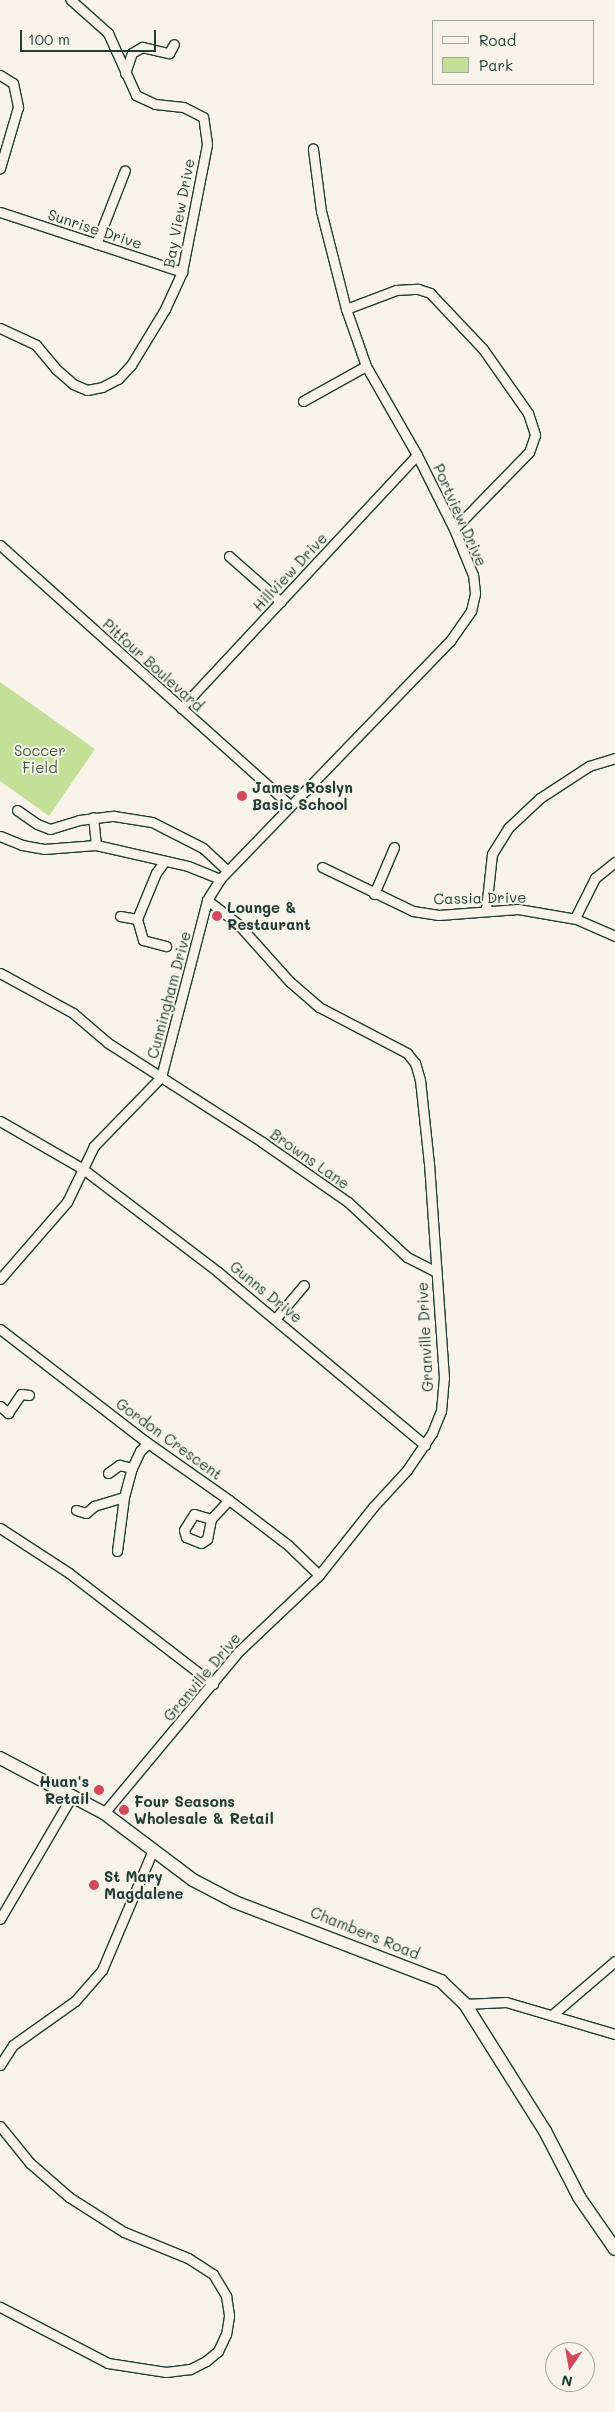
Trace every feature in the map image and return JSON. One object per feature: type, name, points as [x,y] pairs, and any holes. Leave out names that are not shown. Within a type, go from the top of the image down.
[{"type":"street","points":[[71,0],[108,33],[124,69]]},
{"type":"street","points":[[124,69],[132,53],[142,47],[169,53],[174,44]]},
{"type":"street","name":"Bay View Drive","points":[[0,328],[36,345],[56,369],[73,384],[86,390],[102,387],[118,379],[132,365],[165,309],[182,272],[206,144],[203,117],[183,107],[155,104],[136,95],[124,69]]},
{"type":"street","points":[[0,75],[13,83],[18,107],[0,168]]},
{"type":"street","name":"Portview Drive","points":[[207,900],[227,870],[463,625],[474,593],[473,575],[454,528],[417,454],[366,366],[346,309],[321,210],[312,149]]},
{"type":"street","points":[[96,244],[125,170]]},
{"type":"street","name":"Sunrise Drive","points":[[0,212],[182,272]]},
{"type":"street","points":[[346,309],[396,290],[418,289],[430,293],[442,302],[482,349],[528,413],[535,434],[529,452],[454,528]]},
{"type":"street","points":[[303,401],[366,366]]},
{"type":"street","name":"Hillview Drive","points":[[181,708],[417,454]]},
{"type":"street","name":"Pitfour Boulevard","points":[[0,545],[289,804]]},
{"type":"street","points":[[229,556],[281,602]]},
{"type":"street","points":[[486,910],[492,854],[508,828],[540,798],[581,771],[615,758]]},
{"type":"street","points":[[17,810],[37,824],[50,828],[93,817],[132,817],[152,822],[204,848],[227,870]]},
{"type":"street","points":[[93,817],[96,845]]},
{"type":"street","points":[[0,836],[22,845],[44,849],[96,845],[188,866],[220,879]]},
{"type":"street","points":[[374,894],[394,847]]},
{"type":"street","points":[[164,862],[156,873],[137,919],[143,940],[166,946]]},
{"type":"street","points":[[575,918],[596,878],[615,862]]},
{"type":"street","name":"Cassia Drive","points":[[322,867],[374,894],[413,911],[438,915],[518,908],[575,918],[615,936]]},
{"type":"street","name":"Cunningham Drive","points":[[0,1278],[67,1202],[94,1146],[162,1077],[207,900]]},
{"type":"street","name":"Granville Drive","points":[[104,1813],[238,1652],[319,1575],[425,1445],[441,1411],[444,1378],[429,1164],[415,1063],[407,1054],[320,1008],[290,982],[238,924],[207,900]]},
{"type":"street","points":[[120,916],[137,919]]},
{"type":"street","name":"Browns Lane","points":[[0,973],[73,1013],[108,1043],[348,1202],[407,1257],[436,1272]]},
{"type":"street","name":"Gunns Drive","points":[[0,1121],[83,1169],[276,1318],[425,1445]]},
{"type":"street","points":[[276,1318],[304,1285]]},
{"type":"street","name":"Gordon Crescent","points":[[0,1329],[148,1443],[229,1500],[288,1545],[319,1575]]},
{"type":"street","points":[[0,1406],[8,1413],[21,1394],[29,1395]]},
{"type":"street","points":[[117,1551],[125,1513],[124,1497],[132,1468],[140,1451],[148,1443]]},
{"type":"street","points":[[108,1473],[119,1465],[132,1468]]},
{"type":"street","points":[[76,1510],[86,1513],[94,1506],[124,1497]]},
{"type":"street","points":[[211,1519],[229,1500]]},
{"type":"street","points":[[0,1528],[77,1579],[213,1684]]},
{"type":"street","name":"Chambers Road","points":[[0,1758],[104,1813],[193,1880],[236,1902],[441,1981],[465,2004],[545,2132],[579,2197],[615,2248]]},
{"type":"street","points":[[0,1919],[72,1796]]},
{"type":"street","points":[[0,2065],[14,2044],[74,2001],[102,1970],[153,1850]]},
{"type":"street","points":[[552,2015],[615,1962]]},
{"type":"street","points":[[465,2004],[506,2002],[615,2034]]},
{"type":"street","points":[[0,2126],[30,2163],[69,2197],[124,2232],[188,2258],[213,2274],[226,2296],[229,2316],[226,2334],[218,2350],[206,2361],[190,2369],[166,2372],[108,2363],[0,2307]]},
{"type":"green space","name":"Soccer Field","points":[[0,682],[95,749],[49,816],[0,781]]},
{"type":"place","name":"James Roslyn Basic School","points":[[242,796]]},
{"type":"place","name":"Lounge & Restaurant","points":[[217,916]]},
{"type":"place","name":"Huan's Retail","points":[[99,1790]]},
{"type":"place","name":"Four Seasons Wholesale & Retail","points":[[124,1810]]},
{"type":"place","name":"St Mary Magdalene","points":[[94,1885]]}]
